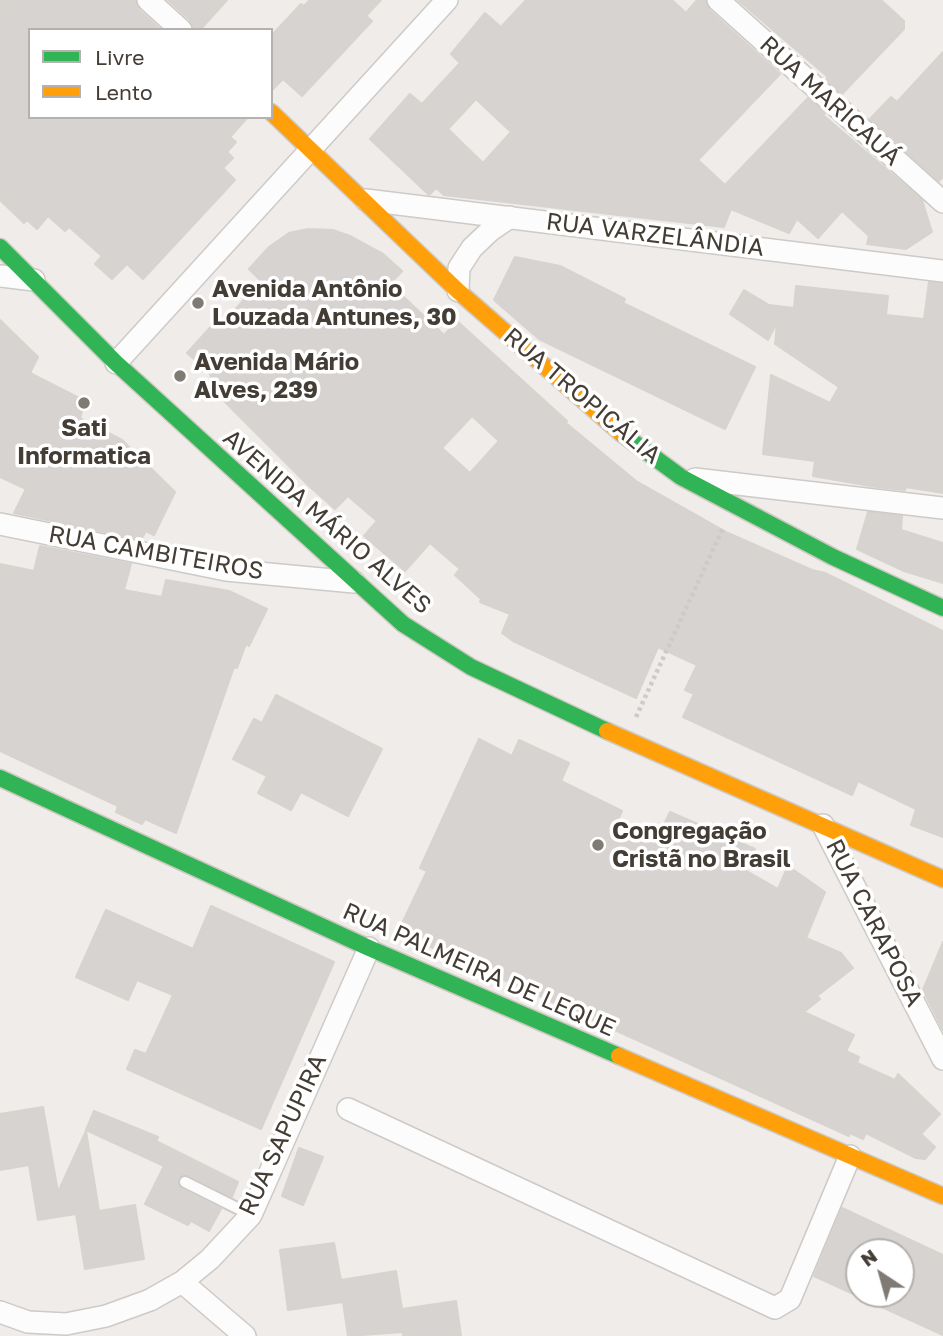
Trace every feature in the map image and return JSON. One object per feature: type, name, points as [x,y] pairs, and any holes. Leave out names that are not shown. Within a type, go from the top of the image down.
[{"type":"street","points":[[148,0],[179,28]]},
{"type":"street","points":[[116,363],[447,0]]},
{"type":"street","name":"RUA MARICAUÁ","points":[[718,0],[943,202]]},
{"type":"street","name":"RUA TROPICÁLIA","points":[[273,114],[458,291],[597,414],[681,477],[833,557],[943,607]]},
{"type":"street","name":"RUA VARZELÂNDIA","points":[[366,200],[943,271]]},
{"type":"street","points":[[458,291],[459,268],[472,248],[491,230],[510,218]]},
{"type":"street","name":"AVENIDA MÁRIO ALVES","points":[[0,247],[116,363],[402,624],[471,667],[625,740],[943,879]]},
{"type":"street","points":[[0,276],[34,280]]},
{"type":"street","points":[[681,477],[943,508]]},
{"type":"street","name":"RUA CAMBITEIROS","points":[[0,524],[226,570],[354,582]]},
{"type":"street","name":"RUA PALMEIRA DE LEQUE","points":[[0,778],[369,948],[943,1196]]},
{"type":"street","name":"RUA CARAPOSA","points":[[823,825],[943,1059]]},
{"type":"street","name":"RUA SAPUPIRA","points":[[0,1312],[28,1322],[66,1324],[106,1316],[150,1300],[181,1282],[210,1259],[251,1215],[369,948]]},
{"type":"street","points":[[348,1109],[775,1308],[790,1299],[850,1156]]},
{"type":"street","points":[[181,1282],[245,1336]]},
{"type":"lane","points":[[185,1182],[251,1215]]},
{"type":"path","points":[[625,740],[734,505]]},
{"type":"building","points":[[0,0],[135,0],[139,10],[159,28],[28,28],[28,119],[246,119],[230,137],[236,142],[227,152],[233,158],[223,168],[235,180],[143,279],[127,264],[112,279],[95,264],[102,256],[69,227],[65,231],[48,216],[37,229],[27,220],[24,223],[0,200]]},
{"type":"building","points":[[168,0],[227,0],[202,28],[193,28],[190,20]]},
{"type":"building","points":[[310,0],[381,0],[366,16],[372,21],[302,96],[283,79],[273,89],[273,34],[301,4],[304,6]]},
{"type":"building","points":[[526,0],[672,0],[686,13],[697,0],[705,0],[709,10],[780,74],[698,160],[725,185],[808,98],[825,113],[823,115],[922,200],[932,232],[906,249],[867,244],[869,236],[842,211],[818,238],[797,219],[789,233],[731,209],[724,227],[444,195],[436,188],[429,195],[370,139],[410,94],[422,104],[460,63],[451,54],[485,13],[501,27]],"holes":[[[476,99],[511,132],[483,163],[448,129]]]},
{"type":"building","points":[[738,0],[881,0],[904,21],[904,29],[842,94],[826,80],[828,77]]},
{"type":"building","points":[[943,52],[943,177],[939,181],[870,119],[891,97],[897,102]]},
{"type":"building","points":[[308,229],[333,230],[383,254],[402,271],[390,284],[444,335],[457,321],[567,421],[566,423],[636,481],[728,533],[812,570],[825,573],[943,631],[943,837],[911,825],[916,809],[858,781],[852,795],[683,717],[694,694],[685,690],[697,665],[658,647],[636,698],[513,641],[502,633],[510,614],[480,602],[481,599],[455,575],[460,569],[430,543],[405,571],[364,536],[377,521],[348,496],[335,509],[309,486],[220,397],[209,372],[187,353],[216,321],[220,326],[261,281],[249,269],[269,247],[289,233]],"holes":[[[472,416],[499,441],[470,473],[442,448]]]},
{"type":"building","points":[[515,257],[560,266],[625,299],[623,303],[755,367],[725,429],[539,339],[494,300]]},
{"type":"building","points":[[929,282],[943,284],[943,493],[906,487],[905,490],[876,487],[813,476],[815,461],[763,454],[771,375],[830,403],[839,387],[775,344],[777,322],[768,340],[730,314],[744,290],[769,305],[794,308],[796,286],[888,296],[886,315],[924,319]]},
{"type":"building","points":[[0,320],[38,357],[30,373],[85,401],[80,418],[122,440],[175,492],[154,535],[146,531],[142,538],[138,539],[14,513],[26,489],[0,477]]},
{"type":"building","points":[[868,512],[902,516],[901,530],[943,543],[943,583],[904,571],[857,549]]},
{"type":"building","points":[[40,546],[131,564],[124,590],[162,597],[166,580],[229,591],[267,609],[249,646],[246,644],[237,668],[234,667],[176,833],[145,819],[142,824],[116,812],[118,806],[0,751],[0,564],[34,571]]},
{"type":"building","points":[[276,695],[382,749],[348,816],[301,792],[291,810],[258,793],[267,776],[233,759],[254,719],[262,723]]},
{"type":"building","points":[[479,739],[512,756],[519,740],[569,763],[561,781],[622,811],[618,820],[658,837],[670,812],[755,849],[745,870],[778,889],[788,866],[825,892],[806,938],[841,953],[853,968],[817,996],[820,999],[804,1012],[854,1035],[846,1051],[859,1057],[857,1063],[895,1080],[898,1074],[940,1114],[921,1134],[935,1147],[925,1159],[916,1158],[866,1133],[863,1139],[850,1133],[849,1136],[398,932],[427,871],[420,868]]},
{"type":"building","points":[[211,906],[334,962],[261,1129],[127,1069],[135,1050],[146,1054],[173,995],[137,980],[128,1000],[76,977],[106,910],[193,949]]},
{"type":"building","points":[[943,942],[943,1030],[923,990]]},
{"type":"building","points":[[43,1107],[58,1192],[86,1131],[99,1211],[135,1205],[144,1259],[85,1269],[76,1214],[38,1220],[29,1165],[0,1170],[0,1114]]},
{"type":"building","points":[[94,1111],[158,1137],[156,1141],[238,1182],[232,1197],[189,1175],[178,1178],[181,1189],[221,1209],[209,1231],[191,1221],[188,1225],[145,1204],[164,1166],[86,1130]]},
{"type":"building","points":[[299,1148],[323,1157],[303,1205],[282,1196]]},
{"type":"building","points":[[842,1208],[906,1238],[845,1238],[845,1290],[814,1276]]},
{"type":"building","points":[[915,1242],[943,1255],[943,1335],[884,1308],[915,1308]]},
{"type":"building","points":[[334,1243],[341,1280],[396,1271],[402,1309],[456,1301],[461,1336],[403,1336],[403,1332],[348,1336],[343,1302],[288,1310],[280,1250]]},
{"type":"traffic: fast","points":[[0,247],[116,363],[403,624],[471,667],[607,731]]},
{"type":"traffic: fast","points":[[621,433],[681,477],[833,557],[943,608]]},
{"type":"traffic: fast","points":[[0,778],[369,948],[619,1056]]},
{"type":"traffic: slow","points":[[273,114],[458,291],[621,433]]},
{"type":"traffic: slow","points":[[607,731],[943,879]]},
{"type":"traffic: slow","points":[[619,1056],[943,1196]]},
{"type":"place","name":"Avenida Antônio Louzada Antunes, 30","points":[[198,303]]},
{"type":"place","name":"Avenida Mário Alves, 239","points":[[180,376]]},
{"type":"place","name":"Sati Informatica","points":[[84,403]]},
{"type":"place","name":"Congregação Cristã no Brasil","points":[[598,845]]}]
